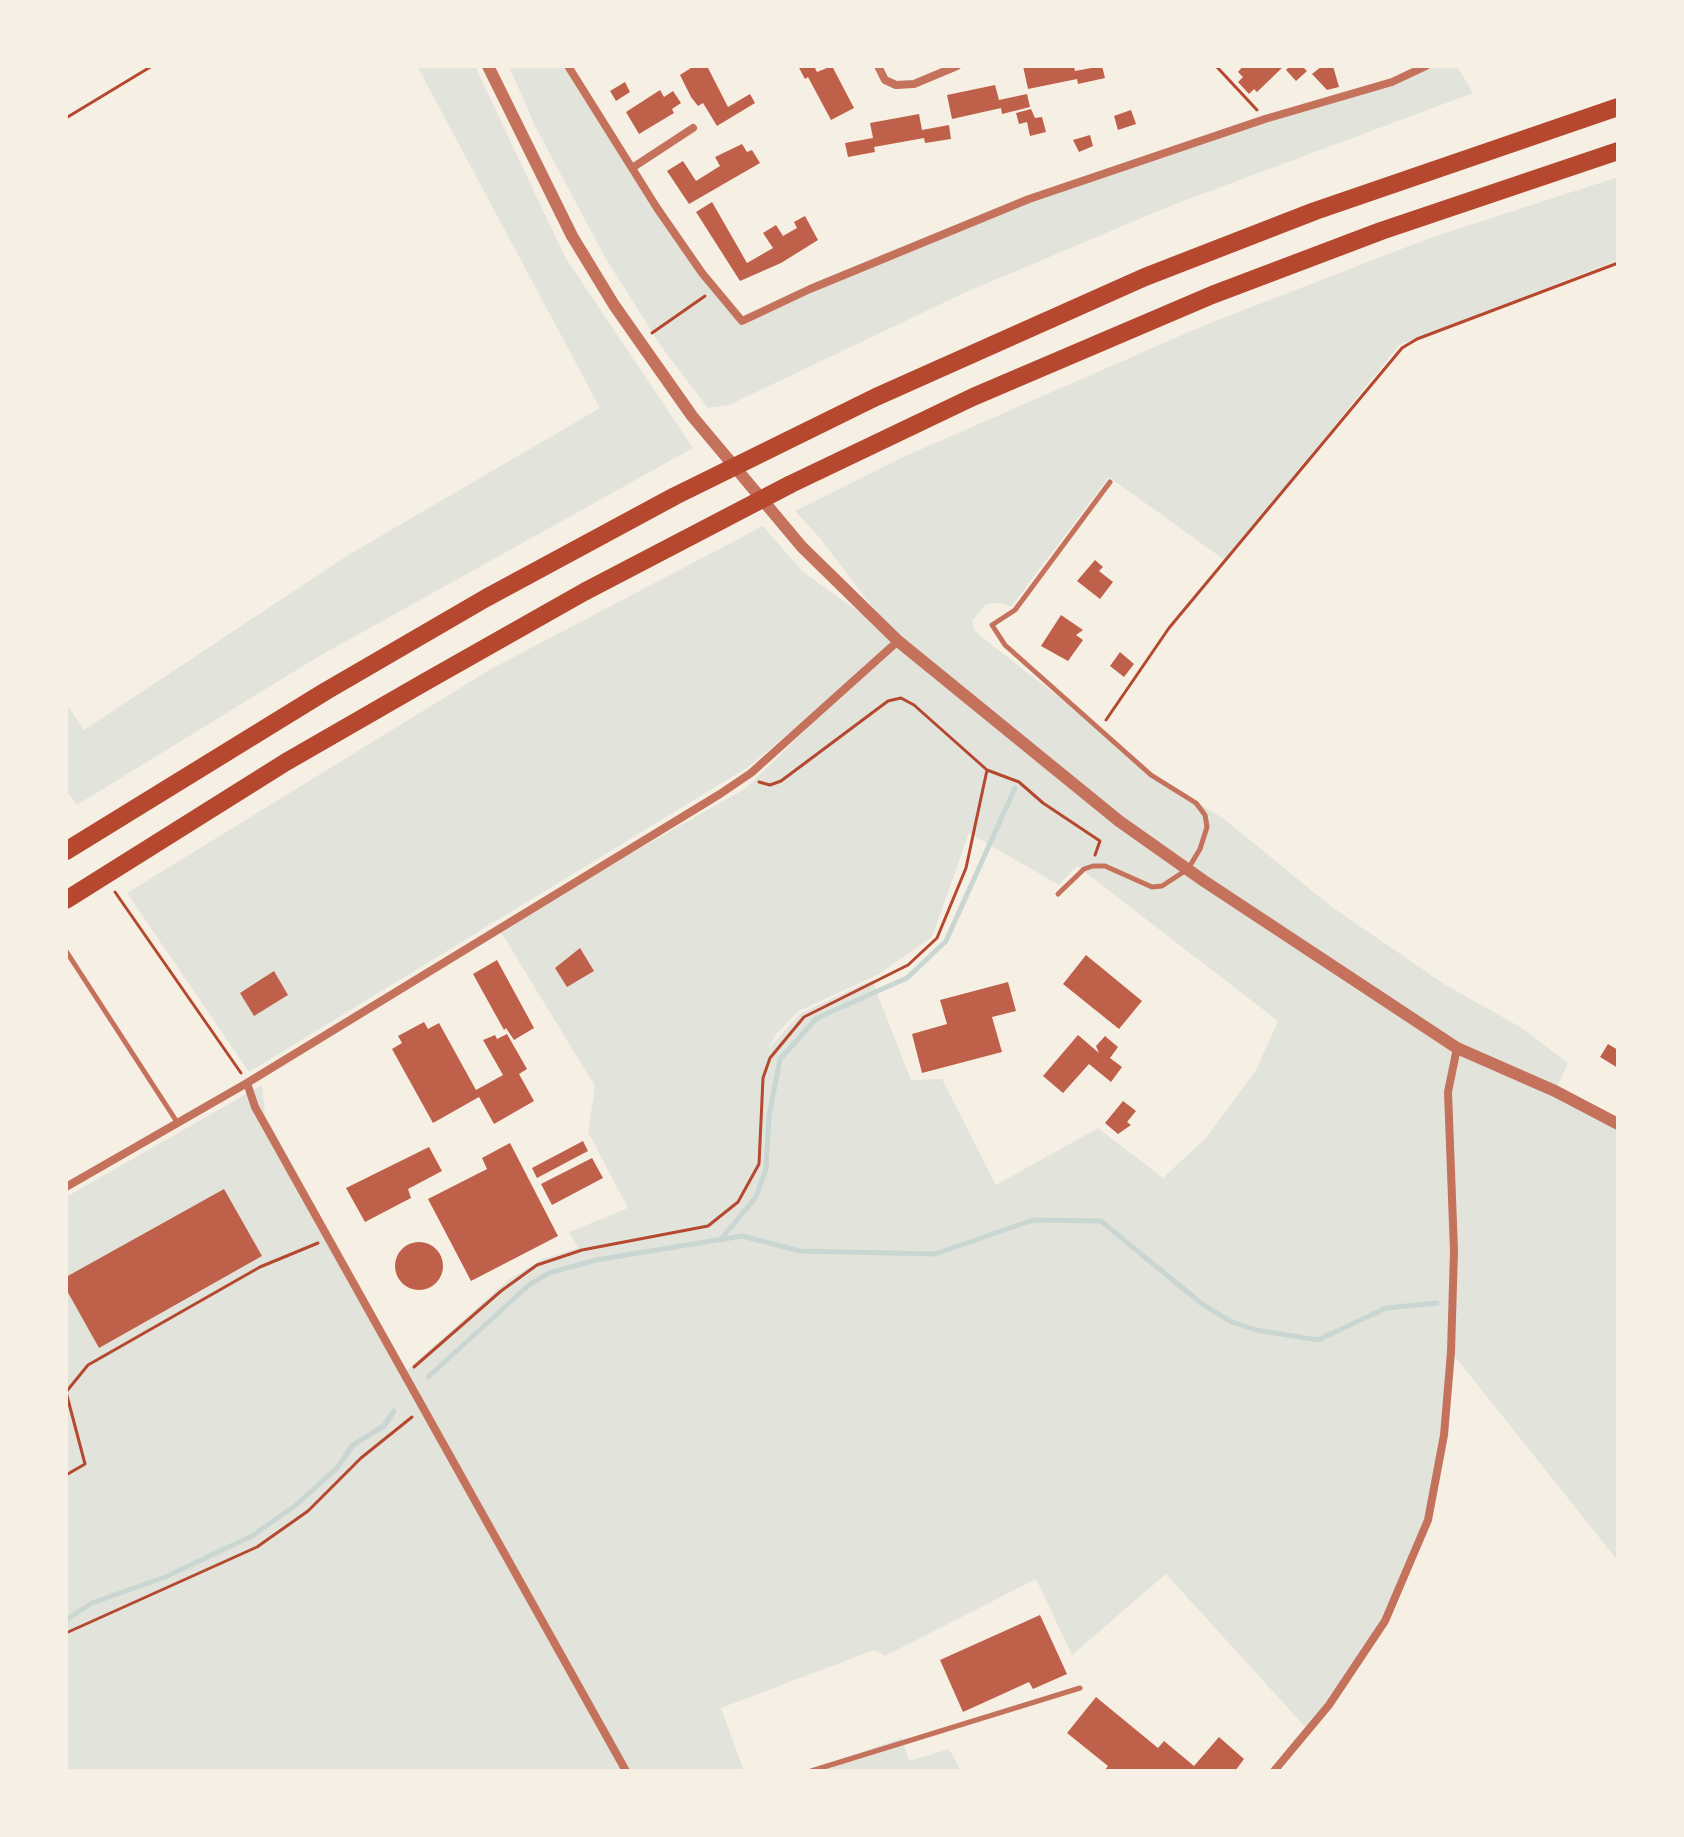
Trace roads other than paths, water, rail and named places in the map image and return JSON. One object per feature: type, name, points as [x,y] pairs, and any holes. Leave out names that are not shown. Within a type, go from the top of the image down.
[{"type":"highway","points":[[66,851],[326,691],[486,598],[675,496],[808,429],[1145,277],[1315,211],[1618,107]]},
{"type":"highway","points":[[66,900],[286,762],[425,682],[639,562],[806,477],[973,397],[1212,295],[1381,231],[1618,151]]},
{"type":"street","points":[[488,66],[572,236],[614,305],[692,416],[802,547],[898,641],[1119,821],[1188,869],[1457,1048],[1555,1091],[1618,1124]]},
{"type":"street","points":[[568,66],[702,273],[742,321],[810,289],[1029,199],[1265,119],[1392,82],[1426,66]]},
{"type":"street","points":[[878,66],[885,80],[896,85],[914,84],[957,66]]},
{"type":"street","points":[[632,168],[693,128]]},
{"type":"street","points":[[66,1187],[247,1083],[751,773],[898,641]]},
{"type":"street","points":[[1274,1771],[1329,1705],[1385,1621],[1428,1520],[1444,1435],[1451,1352],[1454,1251],[1448,1092],[1457,1048]]},
{"type":"street","points":[[247,1083],[255,1107],[626,1771]]},
{"type":"lane","points":[[1058,894],[1084,869],[1093,866],[1105,866],[1152,887],[1175,880],[1188,869],[1200,849],[1207,827],[1205,815],[1196,803],[1151,775],[1005,645],[992,625],[1015,610],[1110,482]]},
{"type":"lane","points":[[66,951],[178,1123]]},
{"type":"lane","points":[[811,1771],[1080,1688]]},
{"type":"waterway","points":[[722,1238],[756,1197],[766,1169],[769,1116],[780,1059],[817,1018],[907,978],[946,941],[1015,788]]},
{"type":"waterway","points":[[428,1377],[529,1285],[549,1273],[596,1260],[742,1236],[800,1251],[935,1254],[1033,1220],[1101,1221],[1202,1304],[1232,1322],[1256,1330],[1318,1340],[1386,1308],[1437,1303]]},
{"type":"waterway","points":[[66,1620],[92,1603],[165,1577],[252,1536],[296,1505],[337,1468],[353,1445],[384,1426],[394,1411]]}]
